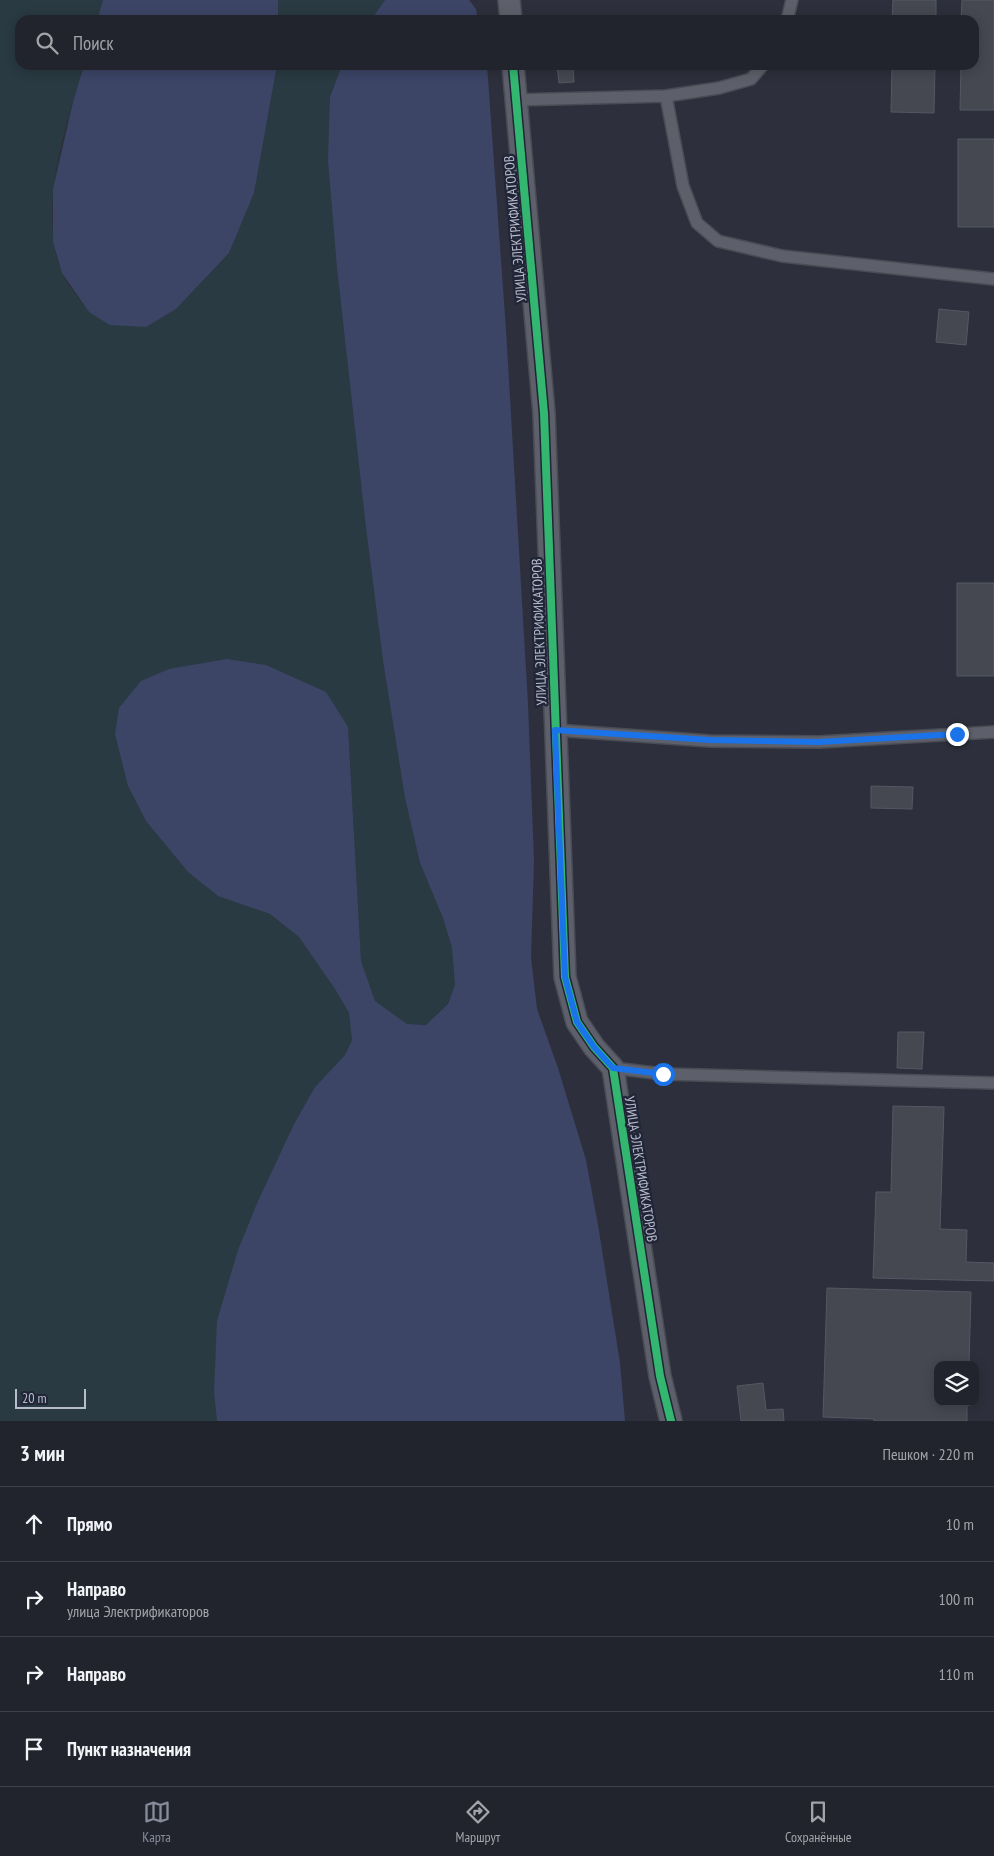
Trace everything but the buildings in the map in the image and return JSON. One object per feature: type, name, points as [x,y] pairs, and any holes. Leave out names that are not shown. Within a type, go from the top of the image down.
[{"type":"street","points":[[510,0],[511,15]]},
{"type":"street","name":"УЛИЦА ЭЛЕКТРИФИКАТОРОВ","points":[[513,70],[544,413],[565,977],[577,1022],[594,1047],[613,1068],[660,1376],[671,1421]]},
{"type":"lane","points":[[788,15],[792,0]]},
{"type":"lane","points":[[516,100],[666,96],[719,88],[751,80],[759,70]]},
{"type":"lane","points":[[666,96],[683,186],[697,223],[718,241],[782,256],[994,279]]},
{"type":"lane","points":[[555,730],[710,740],[819,742],[994,732]]},
{"type":"lane","points":[[613,1068],[663,1074],[994,1082]]},
{"type":"shaded area","points":[[0,0],[103,0],[98,15],[15,15],[15,70],[82,70],[62,140],[53,194],[52,220],[55,246],[63,276],[89,312],[146,327],[176,309],[229,253],[254,193],[276,70],[340,70],[330,97],[337,268],[366,528],[383,661],[405,798],[420,863],[443,918],[452,948],[455,985],[448,1004],[426,1025],[407,1024],[375,1001],[361,961],[348,727],[128,786],[146,821],[188,872],[218,896],[270,914],[299,937],[335,989],[349,1014],[352,1040],[345,1055],[315,1087],[294,1124],[258,1201],[214,1392],[217,1421],[0,1421]]},
{"type":"shaded area","points":[[278,0],[385,0],[374,15],[278,15]]},
{"type":"water","points":[[103,0],[278,0],[278,15],[98,15]]},
{"type":"water","points":[[385,0],[469,0],[476,9],[477,15],[374,15]]},
{"type":"water","points":[[83,70],[276,70],[254,193],[229,253],[176,309],[146,327],[110,325],[89,312],[62,273],[53,242],[53,189],[73,102]]},
{"type":"water","points":[[340,70],[487,70],[506,330],[528,704],[534,861],[531,957],[537,1009],[558,1068],[586,1160],[620,1363],[625,1421],[217,1421],[214,1392],[217,1321],[238,1250],[258,1201],[294,1124],[315,1087],[345,1055],[352,1040],[349,1013],[299,937],[270,914],[218,896],[188,872],[146,821],[128,786],[115,734],[119,708],[141,681],[169,669],[227,659],[266,665],[326,692],[348,727],[361,961],[375,1001],[407,1024],[426,1025],[448,1004],[455,985],[452,948],[443,918],[420,863],[405,798],[383,661],[337,268],[328,160],[330,97]]},
{"type":"cycle path","points":[[513,70],[544,413],[565,977],[577,1022],[594,1047],[613,1068],[660,1376],[671,1421]]},
{"type":"route","points":[[663,1074],[613,1068],[594,1047],[577,1022],[565,977],[555,730],[710,740],[819,742],[957,734]]}]
